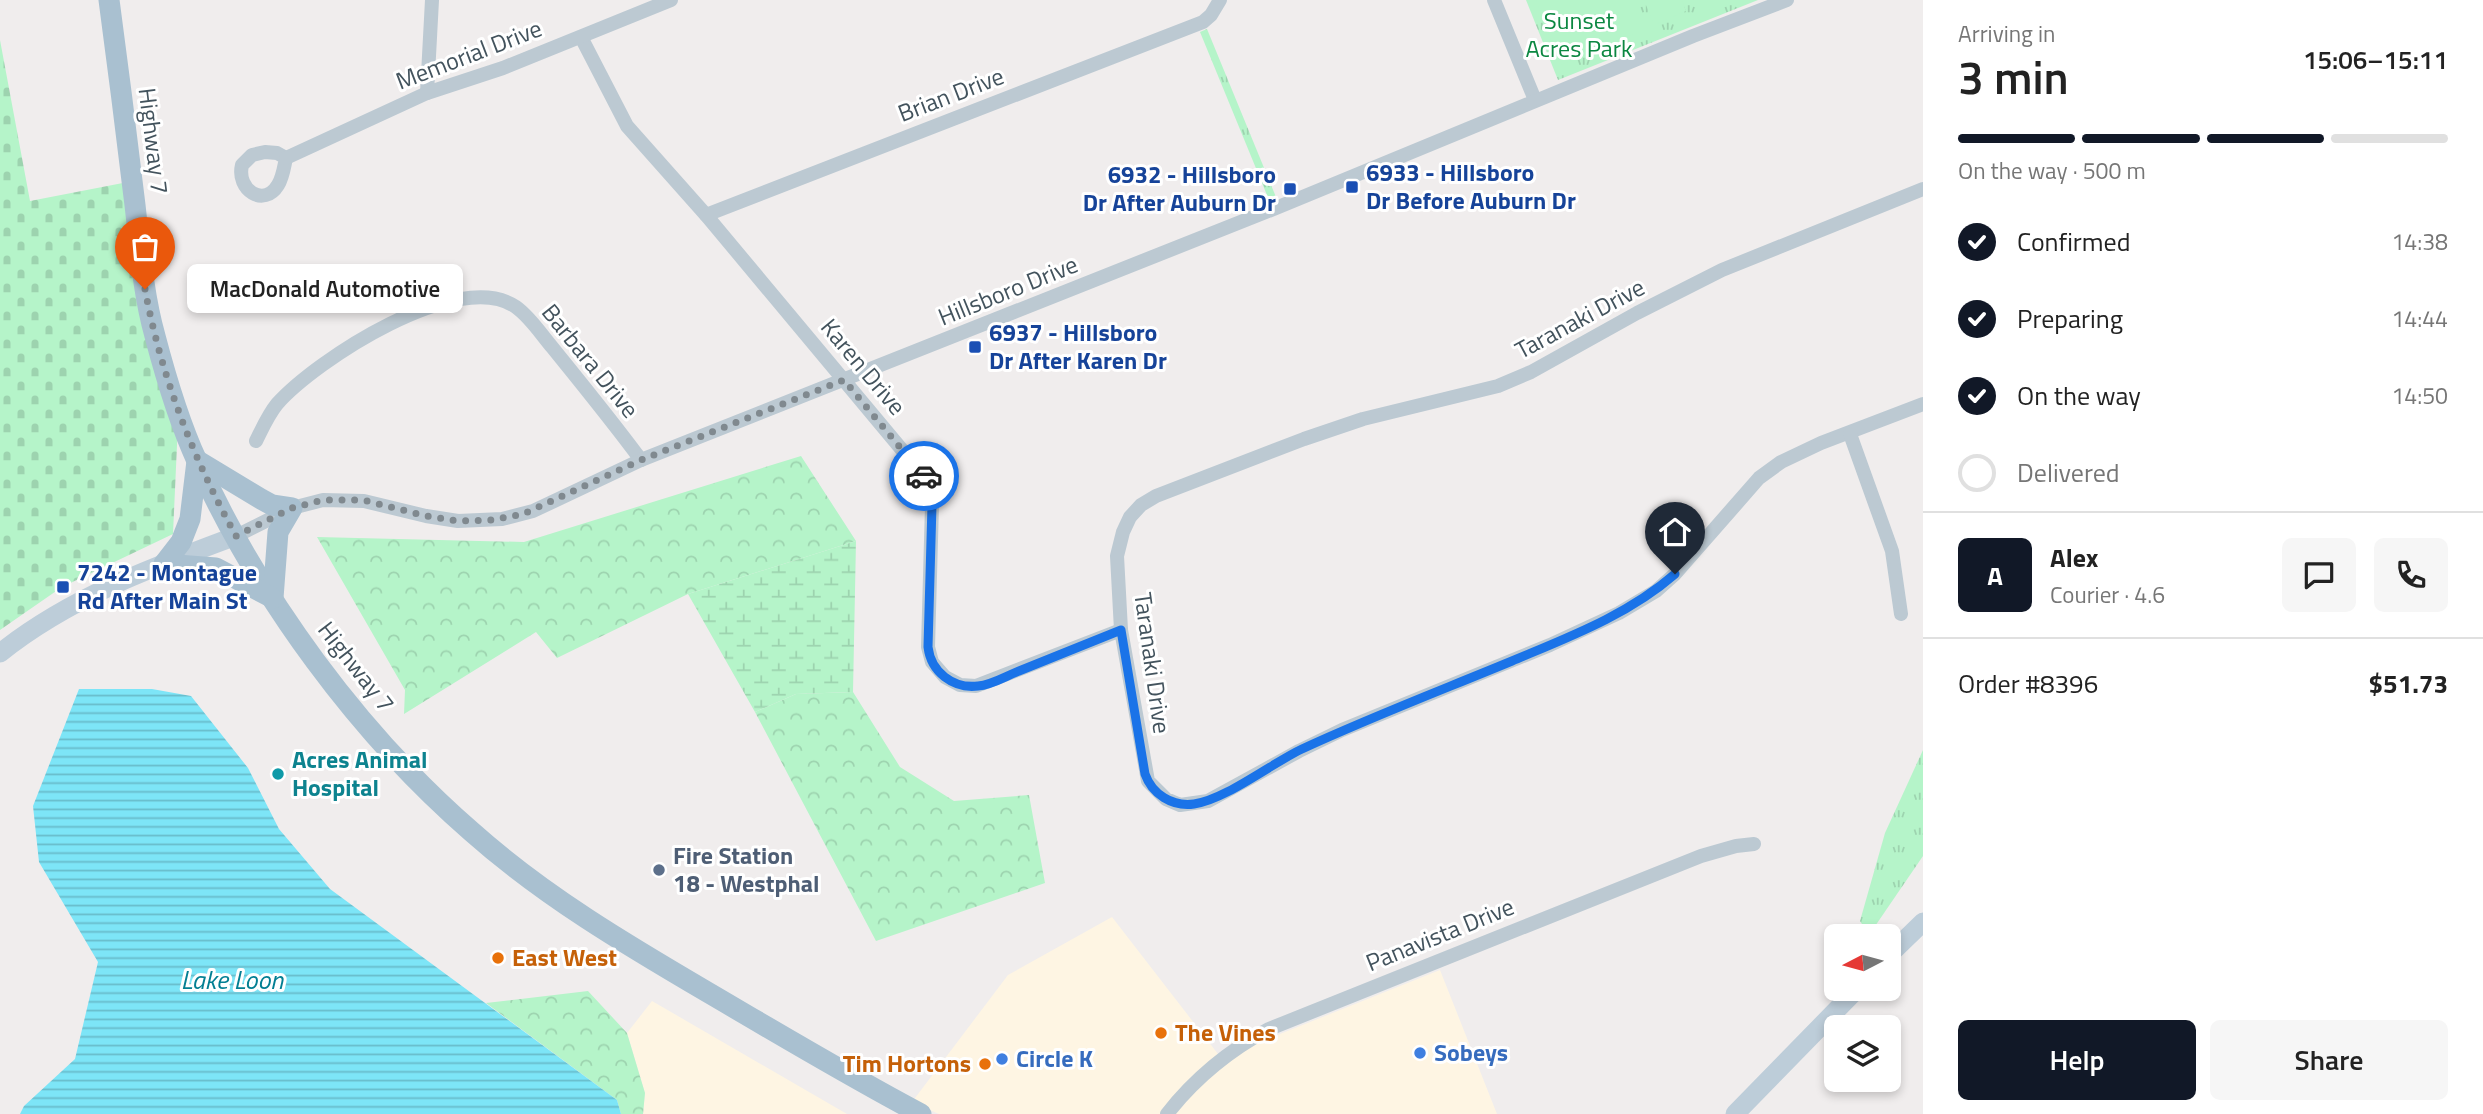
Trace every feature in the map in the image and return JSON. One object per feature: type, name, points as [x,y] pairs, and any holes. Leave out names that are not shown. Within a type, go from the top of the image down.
[{"type":"main road","name":"Highway 7","points":[[109,0],[140,263],[163,366],[197,461],[236,536],[273,598],[317,662],[418,782],[473,834],[533,881],[602,930],[920,1114]]},
{"type":"main road","points":[[197,461],[272,505],[292,508],[278,532],[273,598],[216,568],[164,565],[181,542],[190,519],[197,461]]},
{"type":"street","points":[[427,93],[432,0]]},
{"type":"street","name":"Memorial Drive","points":[[286,158],[427,93],[503,68],[671,0]]},
{"type":"street","name":"Brian Drive","points":[[706,215],[1202,22],[1211,15],[1220,0]]},
{"type":"street","points":[[1494,0],[1535,100]]},
{"type":"street","name":"Hillsboro Drive","points":[[236,536],[307,502],[363,500],[447,520],[502,519],[533,511],[641,460],[1276,208],[1535,100],[1787,0]]},
{"type":"street","name":"Karen Drive","points":[[581,37],[627,126],[706,215],[914,462],[929,486],[932,523],[928,647],[932,663],[944,677],[967,686],[985,685],[1121,630]]},
{"type":"street","name":"Taranaki Drive","points":[[1923,189],[1721,271],[1637,313],[1531,372],[1498,386],[1363,419],[1149,499],[1130,517],[1119,542],[1117,556],[1121,630],[1148,781],[1151,787],[1166,799],[1180,805],[1203,803],[1342,730],[1550,645],[1628,608],[1656,591],[1675,574],[1759,478],[1797,454],[1923,404]]},
{"type":"street","name":"Barbara Drive","points":[[256,441],[275,406],[298,384],[352,346],[407,315],[460,299],[485,297],[508,302],[523,314],[641,460]]},
{"type":"street","points":[[1850,434],[1892,551],[1901,614]]},
{"type":"street","points":[[0,653],[23,634],[62,610],[117,582],[236,536]]},
{"type":"street","name":"Panavista Drive","points":[[1167,1114],[1208,1069],[1231,1051],[1269,1029],[1701,856],[1754,844]]},
{"type":"street","points":[[1901,944],[1923,922]]},
{"type":"street","points":[[1735,1114],[1845,1001]]},
{"type":"shaded area","points":[[1112,917],[1225,1063],[1245,1048],[1440,970],[1497,1114],[939,1114],[912,1102],[1008,975]]},
{"type":"shaded area","points":[[652,1001],[847,1114],[643,1114],[645,1093],[627,1033]]},
{"type":"green space","name":"Sunset Acres Park","points":[[1526,0],[1758,0],[1558,80]]},
{"type":"green space","points":[[1536,0],[1635,0],[1635,34],[1560,65]]},
{"type":"green space","points":[[1644,0],[1682,0],[1686,11],[1654,25]]},
{"type":"green space","points":[[1207,29],[1276,197],[1269,200],[1200,32]]},
{"type":"green space","points":[[0,40],[30,201],[128,182],[178,423],[173,534],[62,587],[0,630]]},
{"type":"green space","points":[[801,456],[856,541],[688,594],[557,658],[536,632],[404,714],[405,690],[317,537],[524,542]]},
{"type":"green space","points":[[856,541],[853,692],[796,694],[755,712],[688,594]]},
{"type":"green space","points":[[853,692],[900,767],[954,801],[1029,795],[1045,883],[876,941],[755,712],[796,694]]},
{"type":"green space","points":[[1923,750],[1923,856],[1877,924],[1862,924],[1860,921],[1885,833]]},
{"type":"green space","points":[[588,991],[627,1033],[645,1093],[643,1114],[621,1114],[617,1100],[486,1003]]},
{"type":"water","name":"Lake Loon","points":[[79,689],[152,689],[191,696],[248,768],[279,829],[330,889],[617,1100],[621,1114],[20,1114],[24,1106],[75,1059],[98,962],[39,862],[33,806]]},
{"type":"way so far","points":[[145,289],[153,332],[180,415],[197,461],[236,536],[292,508],[323,500],[363,500],[436,519],[458,521],[502,519],[523,514],[641,460],[844,380],[924,476]]},
{"type":"place","name":"6933 - Hillsboro Dr Before Auburn Dr","points":[[1352,187]]},
{"type":"place","name":"6932 - Hillsboro Dr After Auburn Dr","points":[[1290,189]]},
{"type":"place","name":"MacDonald Automotive","points":[[145,289]]},
{"type":"place","name":"6937 - Hillsboro Dr After Karen Dr","points":[[975,347]]},
{"type":"place","name":"7242 - Montague Rd After Main St","points":[[63,587]]},
{"type":"place","name":"Acres Animal Hospital","points":[[278,774]]},
{"type":"place","name":"Fire Station 18 - Westphal","points":[[659,870]]},
{"type":"place","name":"East West","points":[[498,958]]},
{"type":"place","name":"The Vines","points":[[1161,1033]]},
{"type":"place","name":"Sobeys","points":[[1420,1053]]},
{"type":"place","name":"Circle K","points":[[1002,1059]]},
{"type":"place","name":"Tim Hortons","points":[[985,1064]]},
{"type":"route","points":[[924,476],[929,486],[932,505],[928,647],[929,656],[937,670],[960,685],[976,687],[1121,630],[1145,774],[1151,787],[1166,799],[1180,805],[1208,801],[1342,730],[1550,645],[1619,613],[1656,591],[1675,574]]}]
